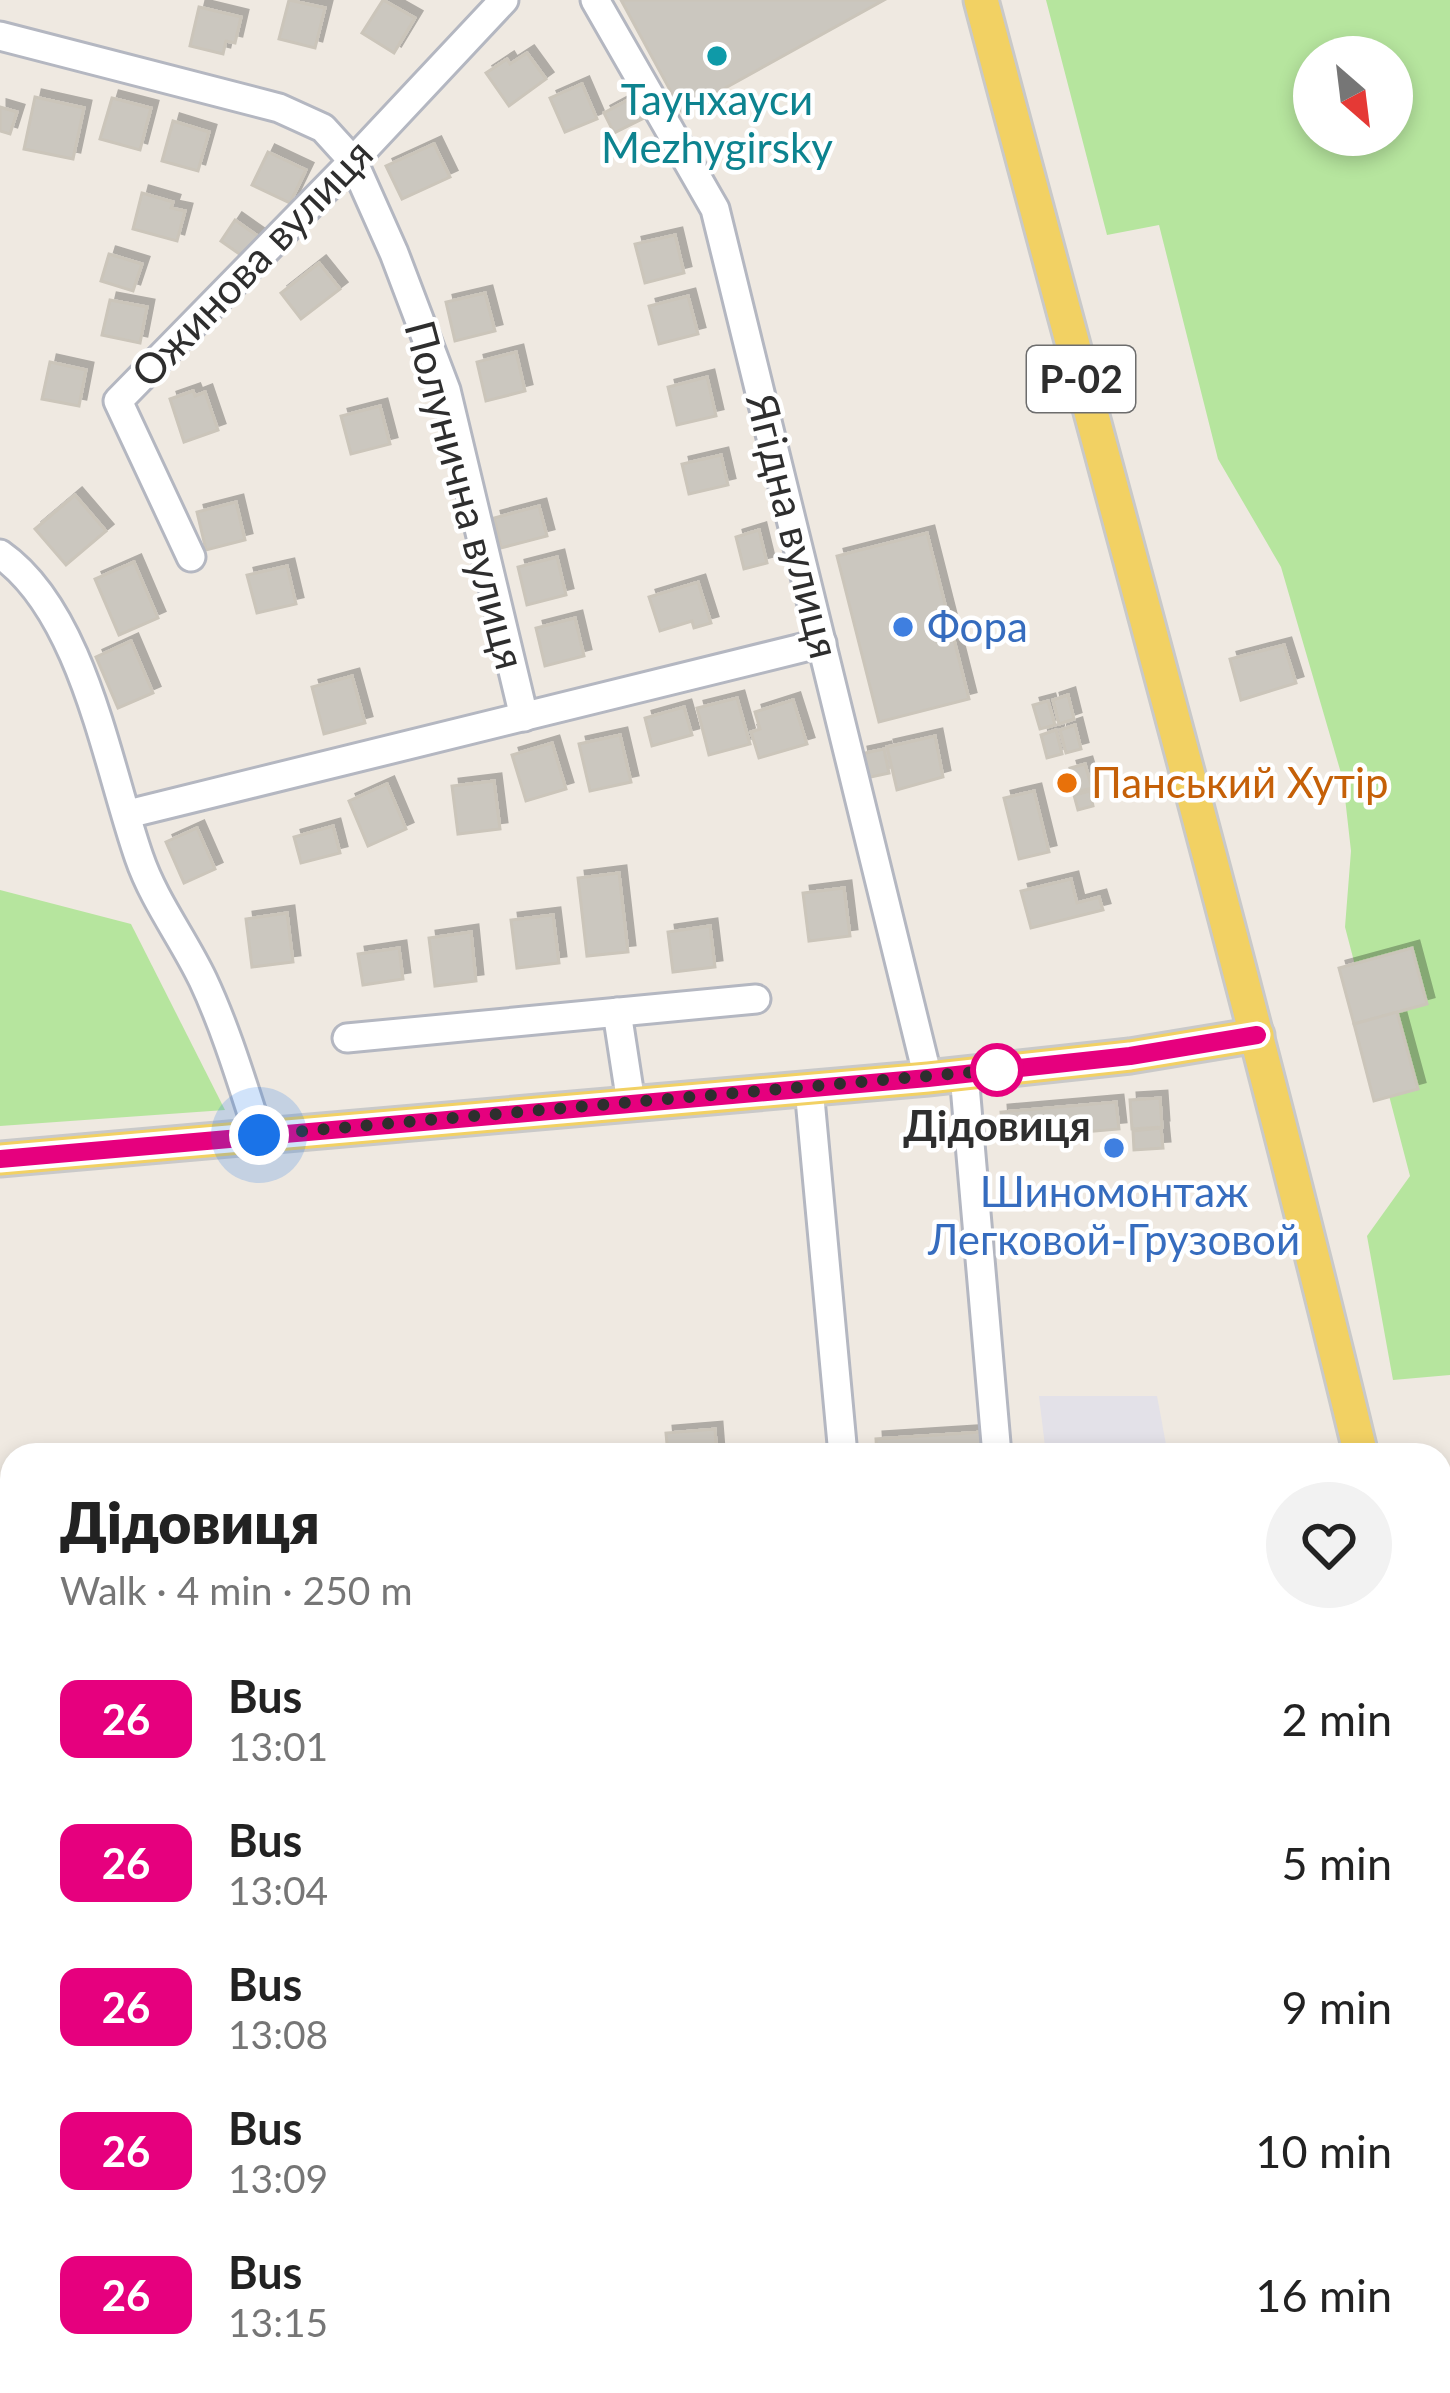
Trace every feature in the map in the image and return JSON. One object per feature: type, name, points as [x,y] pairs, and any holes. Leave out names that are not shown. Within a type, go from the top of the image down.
[{"type":"main road","name":"Р-02","points":[[957,0],[1024,160]]},
{"type":"main road","name":"Р-02","points":[[981,0],[1257,1035],[1357,1443]]},
{"type":"main road","points":[[0,1159],[928,1078],[1130,1056],[1257,1035]]},
{"type":"street","name":"Ожинова вулиця","points":[[191,557],[118,400],[504,0]]},
{"type":"street","name":"Ягідна вулиця","points":[[595,0],[715,209],[928,1078]]},
{"type":"street","name":"Полунична вулиця","points":[[0,36],[279,108],[323,128],[353,161],[446,390],[524,717]]},
{"type":"street","points":[[0,554],[27,573],[53,613],[92,706],[138,856],[203,980],[259,1135]]},
{"type":"street","points":[[128,814],[821,643]]},
{"type":"street","points":[[346,1039],[756,999]]},
{"type":"street","points":[[617,1012],[631,1103]]},
{"type":"street","points":[[964,1074],[996,1443]]},
{"type":"street","points":[[809,1088],[842,1443]]},
{"type":"shaded area","points":[[1039,1396],[1157,1396],[1166,1443],[1045,1443]]},
{"type":"green space","points":[[1046,0],[1450,0],[1450,1375],[1393,1380],[1367,1236],[1410,1176],[1345,927],[1351,851],[1343,780],[1281,567],[1218,459],[1159,225],[1107,235]]},
{"type":"green space","points":[[0,890],[131,924],[225,1110],[0,1126]]},
{"type":"building","points":[[289,0],[325,8],[315,48],[279,39]]},
{"type":"building","points":[[383,0],[415,18],[394,53],[362,33]]},
{"type":"building","name":"Таунхауси Mezhygirsky","points":[[621,0],[884,0],[682,112]]},
{"type":"building","points":[[199,7],[241,17],[235,43],[226,41],[223,54],[190,46]]},
{"type":"building","points":[[527,53],[546,79],[509,106],[486,73]]},
{"type":"building","points":[[582,84],[597,119],[565,132],[550,98]]},
{"type":"building","points":[[639,94],[650,115],[614,133],[604,113]]},
{"type":"building","points":[[35,97],[84,108],[73,159],[24,149]]},
{"type":"building","points":[[112,98],[151,108],[140,150],[100,139]]},
{"type":"building","points":[[0,107],[17,112],[10,134],[0,131]]},
{"type":"building","points":[[173,121],[209,132],[198,171],[162,161]]},
{"type":"building","points":[[434,144],[450,177],[402,199],[386,166]]},
{"type":"building","points":[[268,152],[306,170],[290,203],[252,185]]},
{"type":"building","points":[[142,193],[173,202],[171,208],[185,211],[177,241],[133,229]]},
{"type":"building","points":[[235,220],[259,237],[245,258],[221,241]]},
{"type":"building","points":[[675,235],[684,273],[645,283],[635,244]]},
{"type":"building","points":[[109,254],[142,264],[133,291],[101,281]]},
{"type":"building","points":[[319,263],[340,289],[301,319],[281,293]]},
{"type":"building","points":[[485,293],[495,331],[455,341],[446,302]]},
{"type":"building","points":[[688,296],[698,334],[659,344],[649,306]]},
{"type":"building","points":[[110,300],[147,307],[140,343],[102,335]]},
{"type":"building","points":[[516,352],[525,391],[486,401],[477,362]]},
{"type":"building","points":[[50,362],[86,370],[79,406],[42,399]]},
{"type":"building","points":[[707,377],[716,416],[677,425],[668,387]]},
{"type":"building","points":[[193,391],[195,396],[205,392],[218,430],[184,442],[170,399]]},
{"type":"building","points":[[380,406],[390,444],[351,454],[341,416]]},
{"type":"building","points":[[721,455],[728,485],[689,494],[682,464]]},
{"type":"building","points":[[75,495],[106,531],[66,565],[35,529]]},
{"type":"building","points":[[236,502],[245,540],[206,550],[197,512]]},
{"type":"building","points":[[539,506],[547,536],[501,548],[494,518]]},
{"type":"building","points":[[759,530],[767,563],[744,569],[736,537]]},
{"type":"building","name":"Фора","points":[[927,533],[969,699],[879,722],[837,556]]},
{"type":"building","points":[[557,557],[566,595],[527,605],[518,567]]},
{"type":"building","points":[[134,562],[158,618],[119,635],[95,579]]},
{"type":"building","points":[[287,566],[296,604],[257,613],[247,575]]},
{"type":"building","points":[[698,582],[711,623],[694,628],[692,621],[660,631],[649,597]]},
{"type":"building","points":[[575,618],[584,656],[545,666],[536,628]]},
{"type":"building","points":[[131,641],[153,693],[118,708],[96,657]]},
{"type":"building","points":[[1284,645],[1296,683],[1241,700],[1230,659]]},
{"type":"building","points":[[352,676],[365,723],[324,734],[312,687]]},
{"type":"building","points":[[1068,695],[1074,719],[1059,724],[1053,700]]},
{"type":"building","points":[[737,698],[750,744],[709,755],[697,708]]},
{"type":"building","points":[[793,700],[807,744],[759,758],[751,732],[760,729],[755,712]]},
{"type":"building","points":[[1048,701],[1055,725],[1040,729],[1033,705]]},
{"type":"building","points":[[684,707],[692,735],[652,746],[645,718]]},
{"type":"building","points":[[1075,725],[1081,749],[1066,753],[1060,730]]},
{"type":"building","points":[[1056,730],[1062,754],[1047,758],[1041,735]]},
{"type":"building","points":[[620,735],[631,782],[590,791],[579,744]]},
{"type":"building","points":[[935,736],[943,777],[897,790],[887,747]]},
{"type":"building","points":[[552,743],[566,789],[526,801],[512,755]]},
{"type":"building","points":[[884,749],[889,773],[866,778],[861,754]]},
{"type":"building","points":[[1085,764],[1092,788],[1077,792],[1070,768]]},
{"type":"building","points":[[494,781],[500,829],[458,834],[452,786]]},
{"type":"building","points":[[387,784],[406,829],[368,846],[349,801]]},
{"type":"building","points":[[1034,791],[1049,852],[1019,859],[1004,798]]},
{"type":"building","points":[[1090,791],[1093,806],[1078,810],[1074,795]]},
{"type":"building","points":[[333,826],[340,853],[301,863],[294,837]]},
{"type":"building","points":[[197,828],[215,869],[184,883],[166,842]]},
{"type":"building","points":[[619,873],[628,952],[587,956],[578,878]]},
{"type":"building","points":[[1071,879],[1077,903],[1099,897],[1103,910],[1031,928],[1021,891]]},
{"type":"building","points":[[844,888],[850,936],[809,941],[803,893]]},
{"type":"building","points":[[287,913],[293,962],[252,967],[246,919]]},
{"type":"building","points":[[553,915],[559,963],[517,968],[511,920]]},
{"type":"building","points":[[710,926],[715,967],[673,972],[668,932]]},
{"type":"building","points":[[471,932],[476,981],[435,986],[429,938]]},
{"type":"building","points":[[399,948],[403,979],[363,985],[358,954]]},
{"type":"building","points":[[1412,948],[1427,1004],[1354,1024],[1339,968]]},
{"type":"building","points":[[1397,1012],[1418,1089],[1374,1101],[1354,1024]]},
{"type":"building","points":[[1160,1098],[1162,1127],[1132,1129],[1130,1100]]},
{"type":"building","points":[[1116,1102],[1119,1129],[1003,1139],[1001,1112]]},
{"type":"building","points":[[1161,1128],[1163,1148],[1134,1150],[1133,1131]]},
{"type":"building","points":[[715,1429],[716,1443],[667,1443],[666,1433]]},
{"type":"building","points":[[982,1432],[983,1443],[876,1443],[876,1439]]},
{"type":"bus line","name":"26","points":[[0,1159],[928,1078],[1130,1056],[1257,1035]]},
{"type":"place","name":"Таунхауси Mezhygirsky","points":[[717,56]]},
{"type":"place","name":"Фора","points":[[903,627]]},
{"type":"place","name":"Панський Хутір","points":[[1067,783]]},
{"type":"place","name":"Дідовиця","points":[[997,1070]]},
{"type":"place","name":"Шиномонтаж Легковой-Грузовой","points":[[1114,1148]]},
{"type":"route","points":[[259,1135],[1008,1069],[997,1070]]}]
